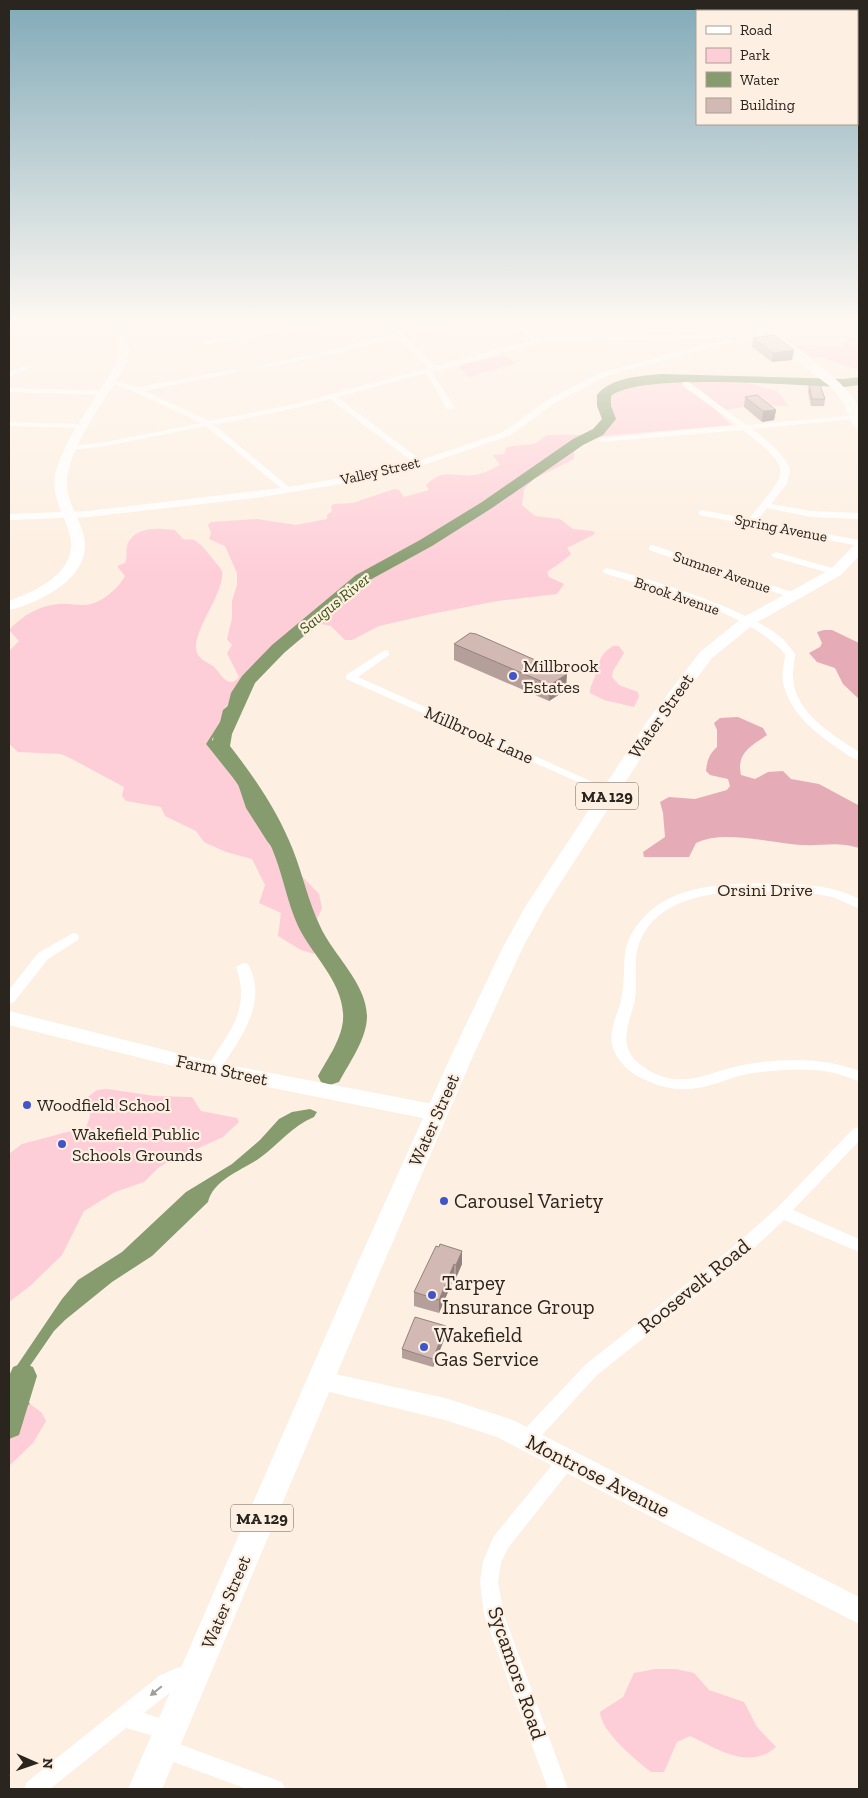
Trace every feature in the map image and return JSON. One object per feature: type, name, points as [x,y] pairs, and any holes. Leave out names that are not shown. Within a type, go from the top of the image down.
[{"type":"main road","points":[[9,606],[45,590],[70,569],[77,557],[79,543],[68,516],[61,492],[60,478],[72,448],[96,406]]},
{"type":"main road","points":[[851,406],[858,421]]},
{"type":"main road","name":"Water Street","points":[[145,1789],[368,1269],[513,947],[545,892],[609,792],[692,672],[712,649],[748,621],[836,572],[859,548]]},
{"type":"main road","name":"Farm Street","points":[[9,1018],[213,1069],[438,1113]]},
{"type":"main road","name":"Montrose Avenue","points":[[321,1381],[464,1414],[527,1439],[859,1611]]},
{"type":"street","points":[[174,406],[200,417],[288,490]]},
{"type":"street","points":[[72,448],[209,424],[291,406]]},
{"type":"street","points":[[344,406],[420,463]]},
{"type":"street","name":"Valley Street","points":[[9,516],[68,516],[288,490],[420,463],[506,434],[545,406]]},
{"type":"street","points":[[715,406],[773,451],[786,466],[786,474],[782,483],[752,522]]},
{"type":"street","points":[[603,440],[743,427],[858,421]]},
{"type":"street","points":[[9,424],[85,426]]},
{"type":"street","points":[[765,505],[811,514],[859,516]]},
{"type":"street","name":"Spring Avenue","points":[[702,512],[859,544]]},
{"type":"street","name":"Sumner Avenue","points":[[652,548],[792,595]]},
{"type":"street","points":[[776,555],[836,572]]},
{"type":"street","name":"Brook Avenue","points":[[607,571],[748,621],[779,640],[788,649],[790,659],[789,688],[796,703],[809,720],[859,757]]},
{"type":"street","name":"Millbrook Lane","points":[[385,653],[350,677],[609,792]]},
{"type":"street","name":"Orsini Drive","points":[[859,904],[827,891],[751,887],[710,890],[672,902],[654,915],[633,941],[628,960],[629,997],[618,1037],[621,1050],[633,1066],[654,1078],[672,1083],[698,1084],[747,1069],[810,1066],[838,1068],[859,1076]]},
{"type":"street","points":[[9,999],[43,956],[73,937]]},
{"type":"street","points":[[213,1069],[242,1021],[249,1003],[250,981],[243,967]]},
{"type":"street","name":"Roosevelt Road","points":[[527,1439],[591,1370],[733,1257],[782,1212],[859,1132]]},
{"type":"street","points":[[782,1212],[859,1246]]},
{"type":"street","name":"Sycamore Road","points":[[558,1789],[494,1615],[489,1582],[492,1561],[501,1542],[567,1460]]},
{"type":"street","points":[[34,1789],[166,1683],[176,1678],[193,1676]]},
{"type":"street","points":[[124,1717],[167,1740],[275,1789]]},
{"type":"green space","points":[[605,406],[752,406],[717,411],[731,425],[592,437],[574,450],[574,459],[534,479],[524,489],[522,505],[535,516],[560,519],[573,529],[593,531],[595,534],[567,548],[571,554],[547,572],[549,577],[564,584],[557,594],[497,601],[431,614],[379,626],[352,640],[345,640],[331,626],[321,624],[239,686],[234,700],[225,707],[220,722],[206,744],[238,784],[267,841],[281,859],[295,869],[319,894],[322,908],[317,919],[314,954],[301,950],[278,936],[281,913],[259,903],[265,885],[252,859],[226,852],[204,842],[196,831],[165,816],[161,807],[126,801],[122,796],[124,787],[70,758],[61,754],[18,752],[9,744],[9,651],[19,641],[9,630],[25,616],[44,607],[62,604],[83,605],[102,600],[125,576],[117,566],[125,563],[128,543],[136,534],[148,529],[175,530],[183,539],[194,540],[199,543],[220,568],[222,580],[200,630],[196,651],[224,679],[231,682],[239,677],[227,653],[232,645],[227,639],[232,618],[232,601],[237,585],[237,573],[225,546],[209,539],[211,533],[208,525],[211,522],[257,519],[296,525],[327,519],[327,515],[332,511],[331,506],[334,504],[353,503],[394,489],[399,490],[404,497],[429,490],[426,485],[438,476],[481,474],[500,465],[493,455],[504,454],[506,448],[533,444],[549,435],[590,434],[597,431],[609,419]]},
{"type":"green space","points":[[613,646],[619,646],[624,653],[613,671],[612,677],[619,685],[638,692],[639,697],[634,707],[604,700],[590,693],[601,658]]},
{"type":"green space","points":[[107,1089],[155,1096],[192,1097],[201,1111],[237,1118],[239,1122],[223,1137],[168,1162],[158,1168],[144,1182],[115,1192],[84,1211],[62,1255],[30,1286],[9,1302],[9,1154],[22,1144],[86,1127],[90,1117],[88,1097],[97,1090]]},
{"type":"green space","points":[[10,1396],[20,1408],[30,1404],[41,1412],[46,1421],[33,1443],[9,1466]]},
{"type":"green space","points":[[655,1669],[676,1669],[694,1673],[709,1690],[744,1702],[757,1727],[776,1747],[766,1754],[744,1757],[722,1751],[690,1736],[677,1742],[664,1772],[651,1772],[613,1737],[606,1728],[600,1712],[623,1697],[634,1673]]},
{"type":"shaded area","points":[[832,630],[859,643],[859,699],[843,684],[835,668],[817,662],[809,653],[820,647],[822,643],[817,632]]},
{"type":"shaded area","points":[[738,717],[763,728],[767,735],[746,751],[741,761],[741,775],[755,779],[768,772],[783,771],[791,779],[819,784],[858,805],[859,848],[844,845],[802,845],[749,838],[720,837],[696,843],[689,857],[644,857],[643,852],[665,837],[660,802],[669,797],[695,799],[727,790],[730,786],[728,779],[710,775],[706,771],[709,758],[717,747],[717,730],[714,723],[720,718]]},
{"type":"water","points":[[231,703],[233,706],[225,724],[212,739],[219,756],[255,799],[282,857],[295,869],[281,859],[267,841],[246,808],[238,784],[206,744],[220,722],[223,710]]},
{"type":"water","points":[[310,1109],[317,1112],[314,1117],[292,1130],[254,1162],[230,1175],[216,1187],[208,1202],[152,1256],[112,1282],[54,1331],[23,1376],[24,1396],[30,1404],[20,1408],[10,1396],[9,1389],[16,1367],[62,1299],[78,1280],[122,1252],[186,1192],[232,1164],[260,1140],[279,1119],[292,1112]]},
{"type":"building","points":[[756,406],[771,406],[776,410],[763,411]]},
{"type":"building","points":[[470,633],[567,674],[550,685],[454,644]]},
{"type":"building","points":[[440,1244],[462,1251],[456,1265],[454,1264],[439,1300],[414,1292],[436,1246],[439,1247]]},
{"type":"building","name":"Wakefield Gas Service","points":[[415,1317],[446,1326],[433,1359],[402,1349]]},
{"type":"waterway","name":"Saugus River","points":[[330,1076],[352,1032],[355,1016],[354,1006],[339,974],[319,945],[309,926],[283,850],[270,822],[239,770],[221,746],[223,734],[236,709],[240,693],[248,680],[278,649],[362,578],[426,543],[487,505],[578,442],[598,432],[609,419],[604,406]]},
{"type":"waterway","points":[[9,1426],[23,1376]]},
{"type":"place","name":"Millbrook Estates","points":[[513,676]]},
{"type":"place","name":"Woodfield School","points":[[27,1105]]},
{"type":"place","name":"Wakefield Public Schools Grounds","points":[[62,1144]]},
{"type":"place","name":"Carousel Variety","points":[[444,1201]]},
{"type":"place","name":"Tarpey Insurance Group","points":[[432,1295]]},
{"type":"place","name":"Wakefield Gas Service","points":[[424,1347]]}]
